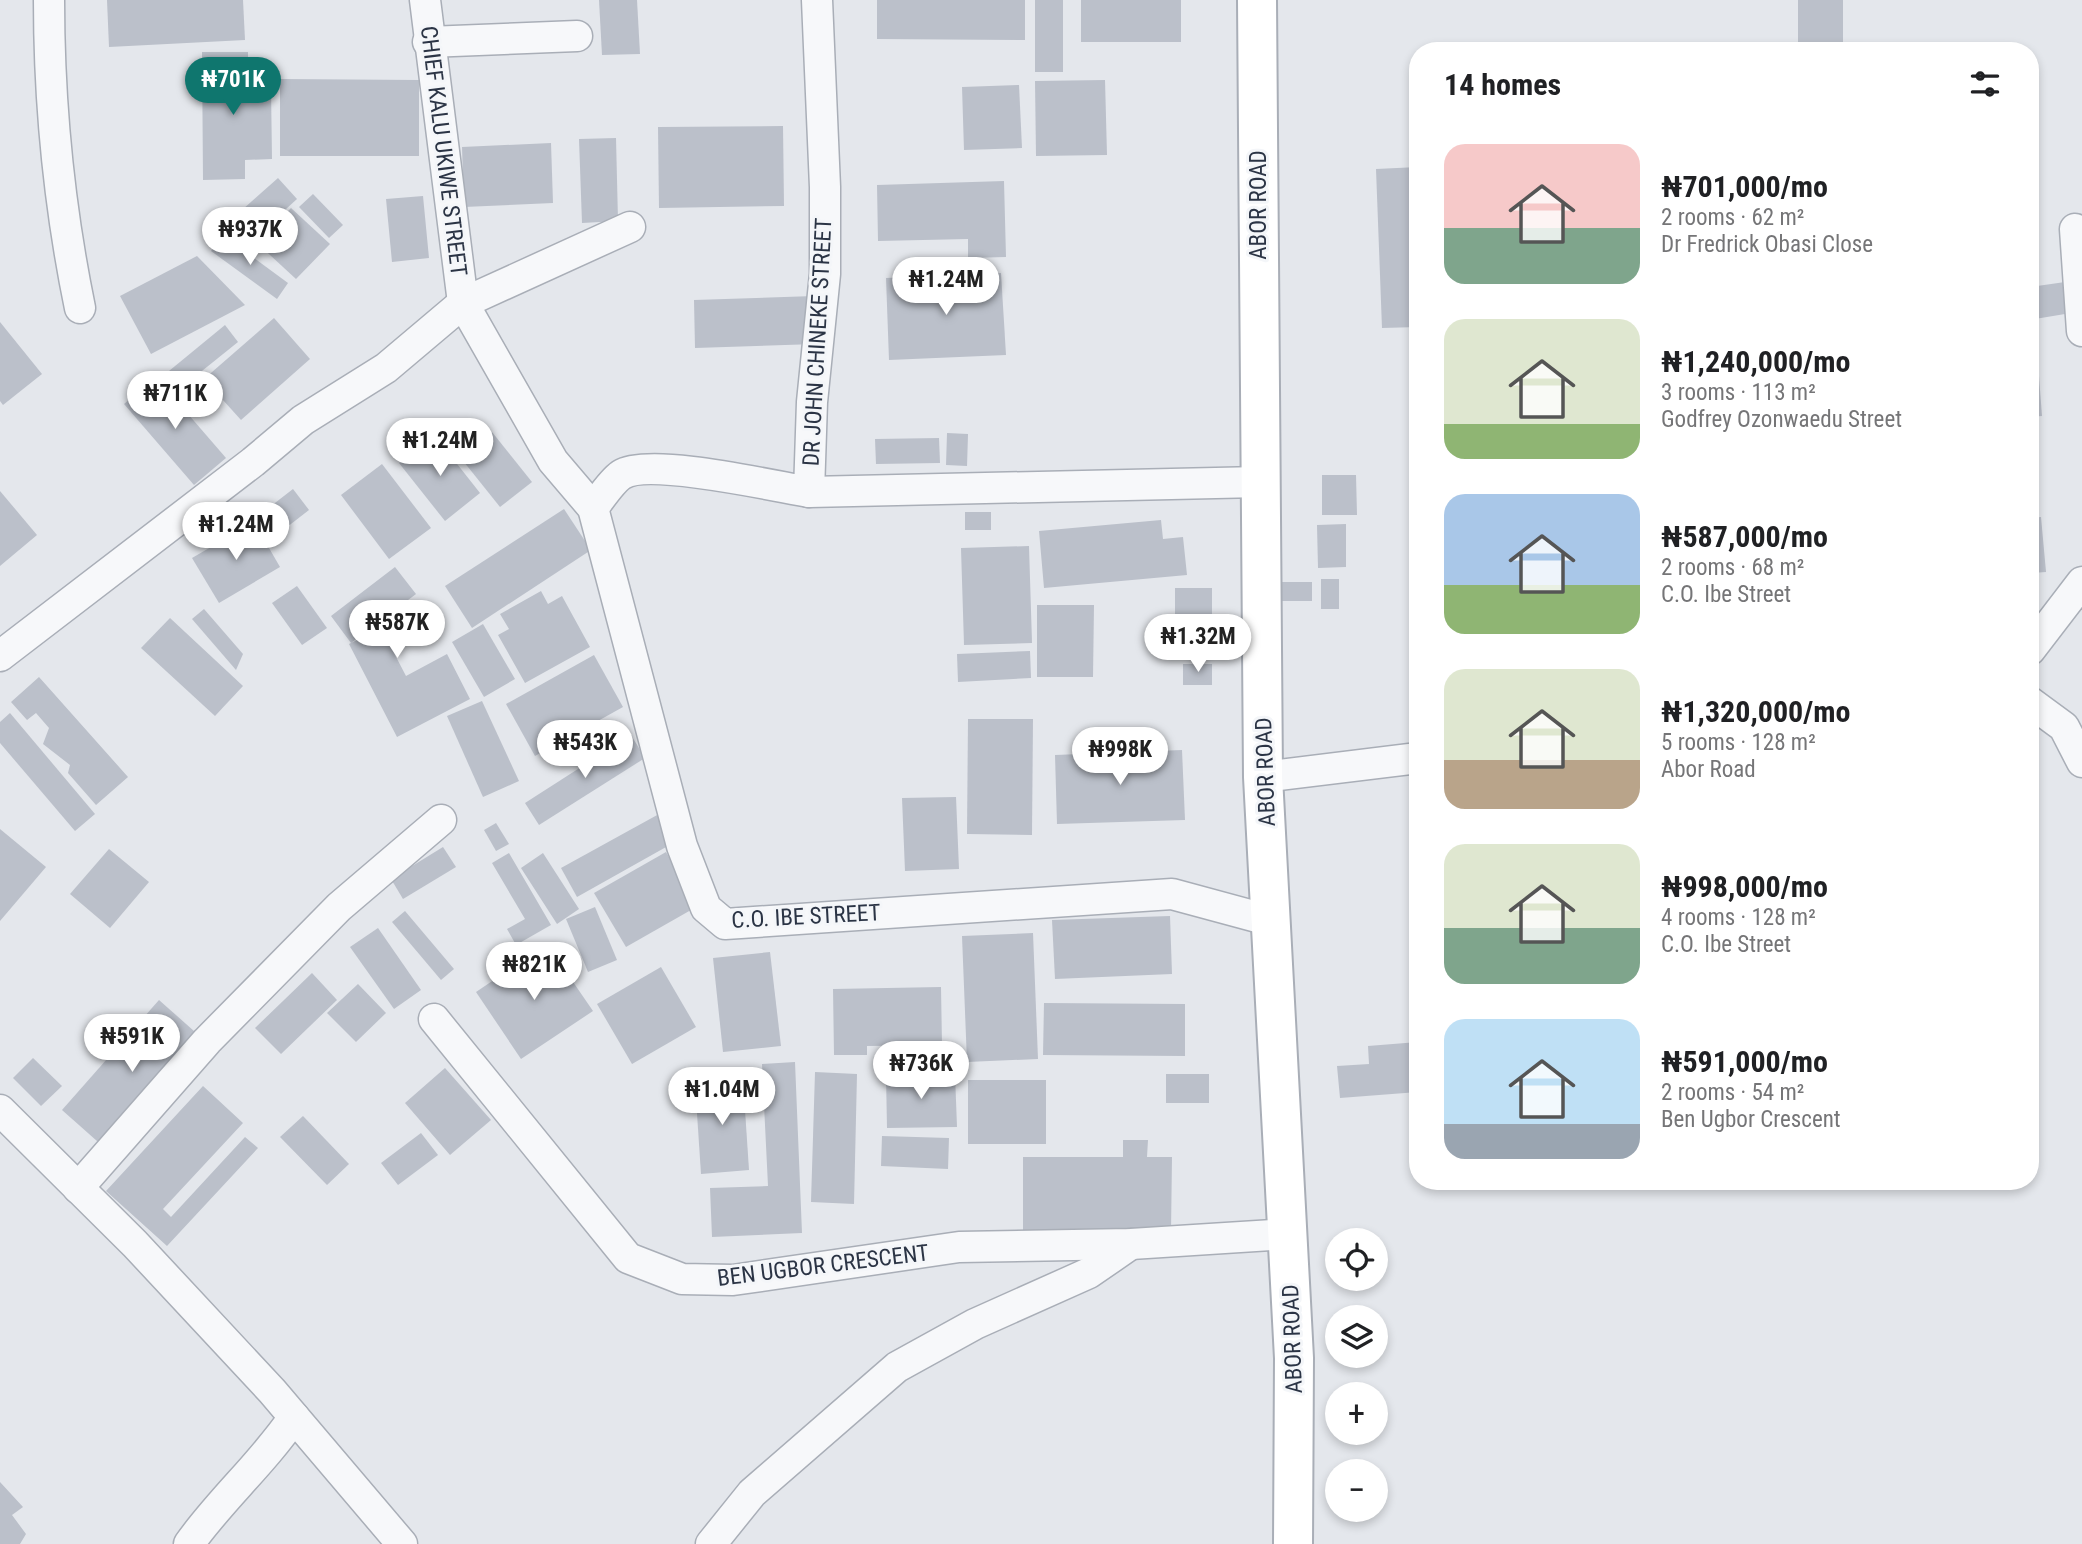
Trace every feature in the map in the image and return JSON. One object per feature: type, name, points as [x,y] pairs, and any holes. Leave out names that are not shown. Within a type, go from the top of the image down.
[{"type":"street","points":[[49,0],[49,80],[63,224],[80,308]]},
{"type":"street","name":"CHIEF KALU UKIWE STREET","points":[[425,0],[428,42],[463,303]]},
{"type":"street","name":"DR JOHN CHINEKE STREET","points":[[593,508],[622,474],[649,470],[680,471],[809,492],[812,402],[825,275],[825,187],[817,0]]},
{"type":"street","name":"ABOR ROAD","points":[[1256,0],[1263,777],[1294,1358],[1293,1544]]},
{"type":"street","points":[[428,42],[577,36]]},
{"type":"street","points":[[0,656],[253,462],[303,420],[386,368],[463,303],[631,227]]},
{"type":"street","points":[[2075,229],[2082,331]]},
{"type":"street","name":"C.O. IBE STREET","points":[[463,303],[553,461],[593,508],[682,846],[706,908],[725,924],[1172,894],[1272,921]]},
{"type":"street","points":[[809,492],[1260,482]]},
{"type":"street","points":[[2039,638],[2082,582]]},
{"type":"street","points":[[2039,709],[2064,727],[2082,762]]},
{"type":"street","points":[[1263,777],[1409,759]]},
{"type":"street","points":[[78,1188],[208,1041],[339,907],[441,820]]},
{"type":"street","name":"BEN UGBOR CRESCENT","points":[[434,1019],[628,1258],[682,1279],[733,1280],[959,1247],[1131,1244],[1287,1234]]},
{"type":"street","points":[[0,1110],[144,1254],[294,1417],[402,1544]]},
{"type":"street","points":[[711,1544],[752,1493],[897,1367],[975,1324],[1089,1273],[1131,1244]]},
{"type":"street","points":[[189,1544],[214,1509],[268,1453],[294,1417]]},
{"type":"building","points":[[107,0],[243,0],[245,40],[109,47]]},
{"type":"building","points":[[599,0],[637,0],[640,54],[602,55]]},
{"type":"building","points":[[877,0],[1025,0],[1025,40],[877,39]]},
{"type":"building","points":[[1035,0],[1063,0],[1063,72],[1035,72]]},
{"type":"building","points":[[1081,0],[1181,0],[1181,42],[1081,42]]},
{"type":"building","points":[[1798,0],[1843,0],[1843,42],[1798,42]]},
{"type":"building","points":[[202,52],[248,52],[248,88],[271,88],[272,159],[245,160],[245,179],[203,180]]},
{"type":"building","points":[[280,79],[419,80],[419,156],[280,156]]},
{"type":"building","points":[[1105,80],[1107,155],[1036,156],[1035,81]]},
{"type":"building","points":[[1019,85],[1022,148],[964,150],[962,87]]},
{"type":"building","points":[[783,126],[784,206],[659,208],[658,127]]},
{"type":"building","points":[[616,138],[618,221],[582,223],[579,139]]},
{"type":"building","points":[[551,143],[553,203],[464,207],[462,147]]},
{"type":"building","points":[[1409,167],[1409,327],[1382,328],[1376,169]]},
{"type":"building","points":[[278,178],[297,199],[252,240],[233,218]]},
{"type":"building","points":[[1004,181],[1006,257],[968,258],[968,239],[878,241],[877,185]]},
{"type":"building","points":[[313,194],[343,225],[329,238],[299,207]]},
{"type":"building","points":[[423,196],[429,258],[392,262],[386,199]]},
{"type":"building","points":[[291,208],[330,244],[296,279],[257,243]]},
{"type":"building","points":[[223,235],[288,283],[277,299],[211,251]]},
{"type":"building","points":[[197,256],[245,305],[151,354],[120,296]]},
{"type":"building","points":[[1001,273],[1006,355],[889,360],[886,278]]},
{"type":"building","points":[[2065,282],[2071,313],[2039,318],[2039,286]]},
{"type":"building","points":[[814,296],[816,344],[695,348],[694,300]]},
{"type":"building","points":[[274,318],[310,359],[241,420],[204,379]]},
{"type":"building","points":[[0,322],[42,374],[3,405],[0,401]]},
{"type":"building","points":[[225,325],[238,342],[182,387],[169,371]]},
{"type":"building","points":[[2039,376],[2042,416],[2039,416]]},
{"type":"building","points":[[156,377],[226,458],[194,485],[124,404]]},
{"type":"building","points":[[492,432],[532,482],[500,507],[460,457]]},
{"type":"building","points":[[947,433],[968,434],[967,466],[946,465]]},
{"type":"building","points":[[435,436],[480,493],[445,521],[399,463]]},
{"type":"building","points":[[939,438],[940,463],[876,464],[875,439]]},
{"type":"building","points":[[382,464],[431,528],[389,559],[341,495]]},
{"type":"building","points":[[1322,475],[1356,475],[1357,515],[1322,515]]},
{"type":"building","points":[[293,489],[309,510],[278,534],[262,513]]},
{"type":"building","points":[[0,491],[37,535],[0,566]]},
{"type":"building","points":[[564,509],[591,550],[472,628],[445,586]]},
{"type":"building","points":[[965,512],[991,512],[991,530],[965,530]]},
{"type":"building","points":[[2041,517],[2046,572],[2039,572]]},
{"type":"building","points":[[1161,520],[1163,539],[1183,537],[1187,575],[1044,588],[1039,531]]},
{"type":"building","points":[[254,522],[280,567],[219,603],[192,558]]},
{"type":"building","points":[[1346,524],[1346,567],[1318,568],[1317,525]]},
{"type":"building","points":[[1029,546],[1032,643],[964,645],[961,548]]},
{"type":"building","points":[[395,567],[416,594],[351,643],[331,616]]},
{"type":"building","points":[[1321,579],[1339,579],[1339,609],[1321,609]]},
{"type":"building","points":[[1281,582],[1312,582],[1312,601],[1281,601]]},
{"type":"building","points":[[297,586],[327,628],[302,645],[272,603]]},
{"type":"building","points":[[1175,588],[1212,588],[1212,632],[1175,632]]},
{"type":"building","points":[[541,591],[548,604],[562,596],[590,647],[525,683],[498,635],[509,629],[500,614]]},
{"type":"building","points":[[1037,605],[1094,605],[1093,677],[1037,677]]},
{"type":"building","points":[[204,609],[243,654],[236,670],[192,619]]},
{"type":"building","points":[[170,618],[243,686],[215,716],[141,648]]},
{"type":"building","points":[[483,624],[515,679],[484,697],[452,642]]},
{"type":"building","points":[[381,628],[406,676],[447,654],[470,699],[397,737],[349,644]]},
{"type":"building","points":[[1030,651],[1031,678],[958,682],[957,654]]},
{"type":"building","points":[[594,655],[623,707],[535,756],[506,704]]},
{"type":"building","points":[[1183,664],[1212,664],[1212,685],[1183,685]]},
{"type":"building","points":[[39,677],[128,777],[96,805],[68,773],[70,765],[43,744],[49,728],[36,713],[27,720],[11,702]]},
{"type":"building","points":[[482,701],[519,781],[483,797],[447,716]]},
{"type":"building","points":[[10,713],[95,814],[75,831],[0,743],[0,722]]},
{"type":"building","points":[[968,719],[1033,719],[1032,835],[967,834]]},
{"type":"building","points":[[631,735],[645,758],[539,825],[525,803]]},
{"type":"building","points":[[1182,750],[1185,820],[1057,824],[1055,755]]},
{"type":"building","points":[[956,797],[959,869],[905,871],[902,798]]},
{"type":"building","points":[[659,814],[675,842],[577,897],[561,868]]},
{"type":"building","points":[[496,823],[509,844],[496,851],[484,830]]},
{"type":"building","points":[[0,829],[46,867],[0,921]]},
{"type":"building","points":[[443,847],[456,867],[403,899],[391,879]]},
{"type":"building","points":[[109,849],[149,882],[110,928],[70,894]]},
{"type":"building","points":[[666,852],[698,906],[626,947],[594,893]]},
{"type":"building","points":[[509,853],[551,925],[516,945],[507,929],[525,919],[492,863]]},
{"type":"building","points":[[543,853],[579,909],[557,924],[521,868]]},
{"type":"building","points":[[595,907],[617,960],[588,972],[566,919]]},
{"type":"building","points":[[405,911],[454,969],[441,980],[392,922]]},
{"type":"building","points":[[1170,916],[1172,974],[1055,979],[1052,920]]},
{"type":"building","points":[[378,928],[421,990],[394,1009],[350,947]]},
{"type":"building","points":[[1033,933],[1038,1059],[967,1062],[962,936]]},
{"type":"building","points":[[547,944],[593,1011],[521,1059],[476,992]]},
{"type":"building","points":[[770,952],[781,1046],[723,1052],[713,958]]},
{"type":"building","points":[[661,967],[696,1027],[632,1064],[597,1004]]},
{"type":"building","points":[[312,973],[337,1000],[281,1054],[255,1028]]},
{"type":"building","points":[[358,984],[386,1013],[356,1042],[327,1013]]},
{"type":"building","points":[[941,987],[942,1045],[867,1046],[867,1055],[834,1055],[833,989]]},
{"type":"building","points":[[159,1000],[203,1039],[106,1149],[62,1110]]},
{"type":"building","points":[[1044,1003],[1185,1004],[1185,1056],[1043,1055]]},
{"type":"building","points":[[1409,1043],[1409,1093],[1340,1098],[1337,1066],[1369,1064],[1368,1046]]},
{"type":"building","points":[[33,1058],[62,1086],[41,1106],[13,1078]]},
{"type":"building","points":[[795,1062],[802,1233],[712,1237],[710,1188],[768,1186],[762,1064]]},
{"type":"building","points":[[445,1068],[491,1120],[450,1155],[405,1103]]},
{"type":"building","points":[[815,1072],[857,1074],[854,1204],[811,1202]]},
{"type":"building","points":[[955,1074],[957,1127],[887,1128],[886,1075]]},
{"type":"building","points":[[1166,1074],[1209,1074],[1209,1103],[1166,1103]]},
{"type":"building","points":[[743,1080],[749,1170],[701,1174],[695,1083]]},
{"type":"building","points":[[968,1080],[1046,1080],[1046,1144],[968,1144]]},
{"type":"building","points":[[203,1086],[243,1123],[163,1209],[171,1217],[245,1137],[258,1148],[167,1246],[106,1191]]},
{"type":"building","points":[[303,1116],[349,1164],[327,1185],[280,1137]]},
{"type":"building","points":[[421,1133],[438,1155],[398,1185],[381,1163]]},
{"type":"building","points":[[882,1136],[949,1138],[948,1169],[881,1166]]},
{"type":"building","points":[[1123,1140],[1148,1140],[1147,1157],[1172,1157],[1171,1232],[1023,1231],[1023,1157],[1123,1157]]},
{"type":"building","points":[[0,1482],[23,1507],[12,1515],[26,1534],[20,1544],[0,1544]]}]
